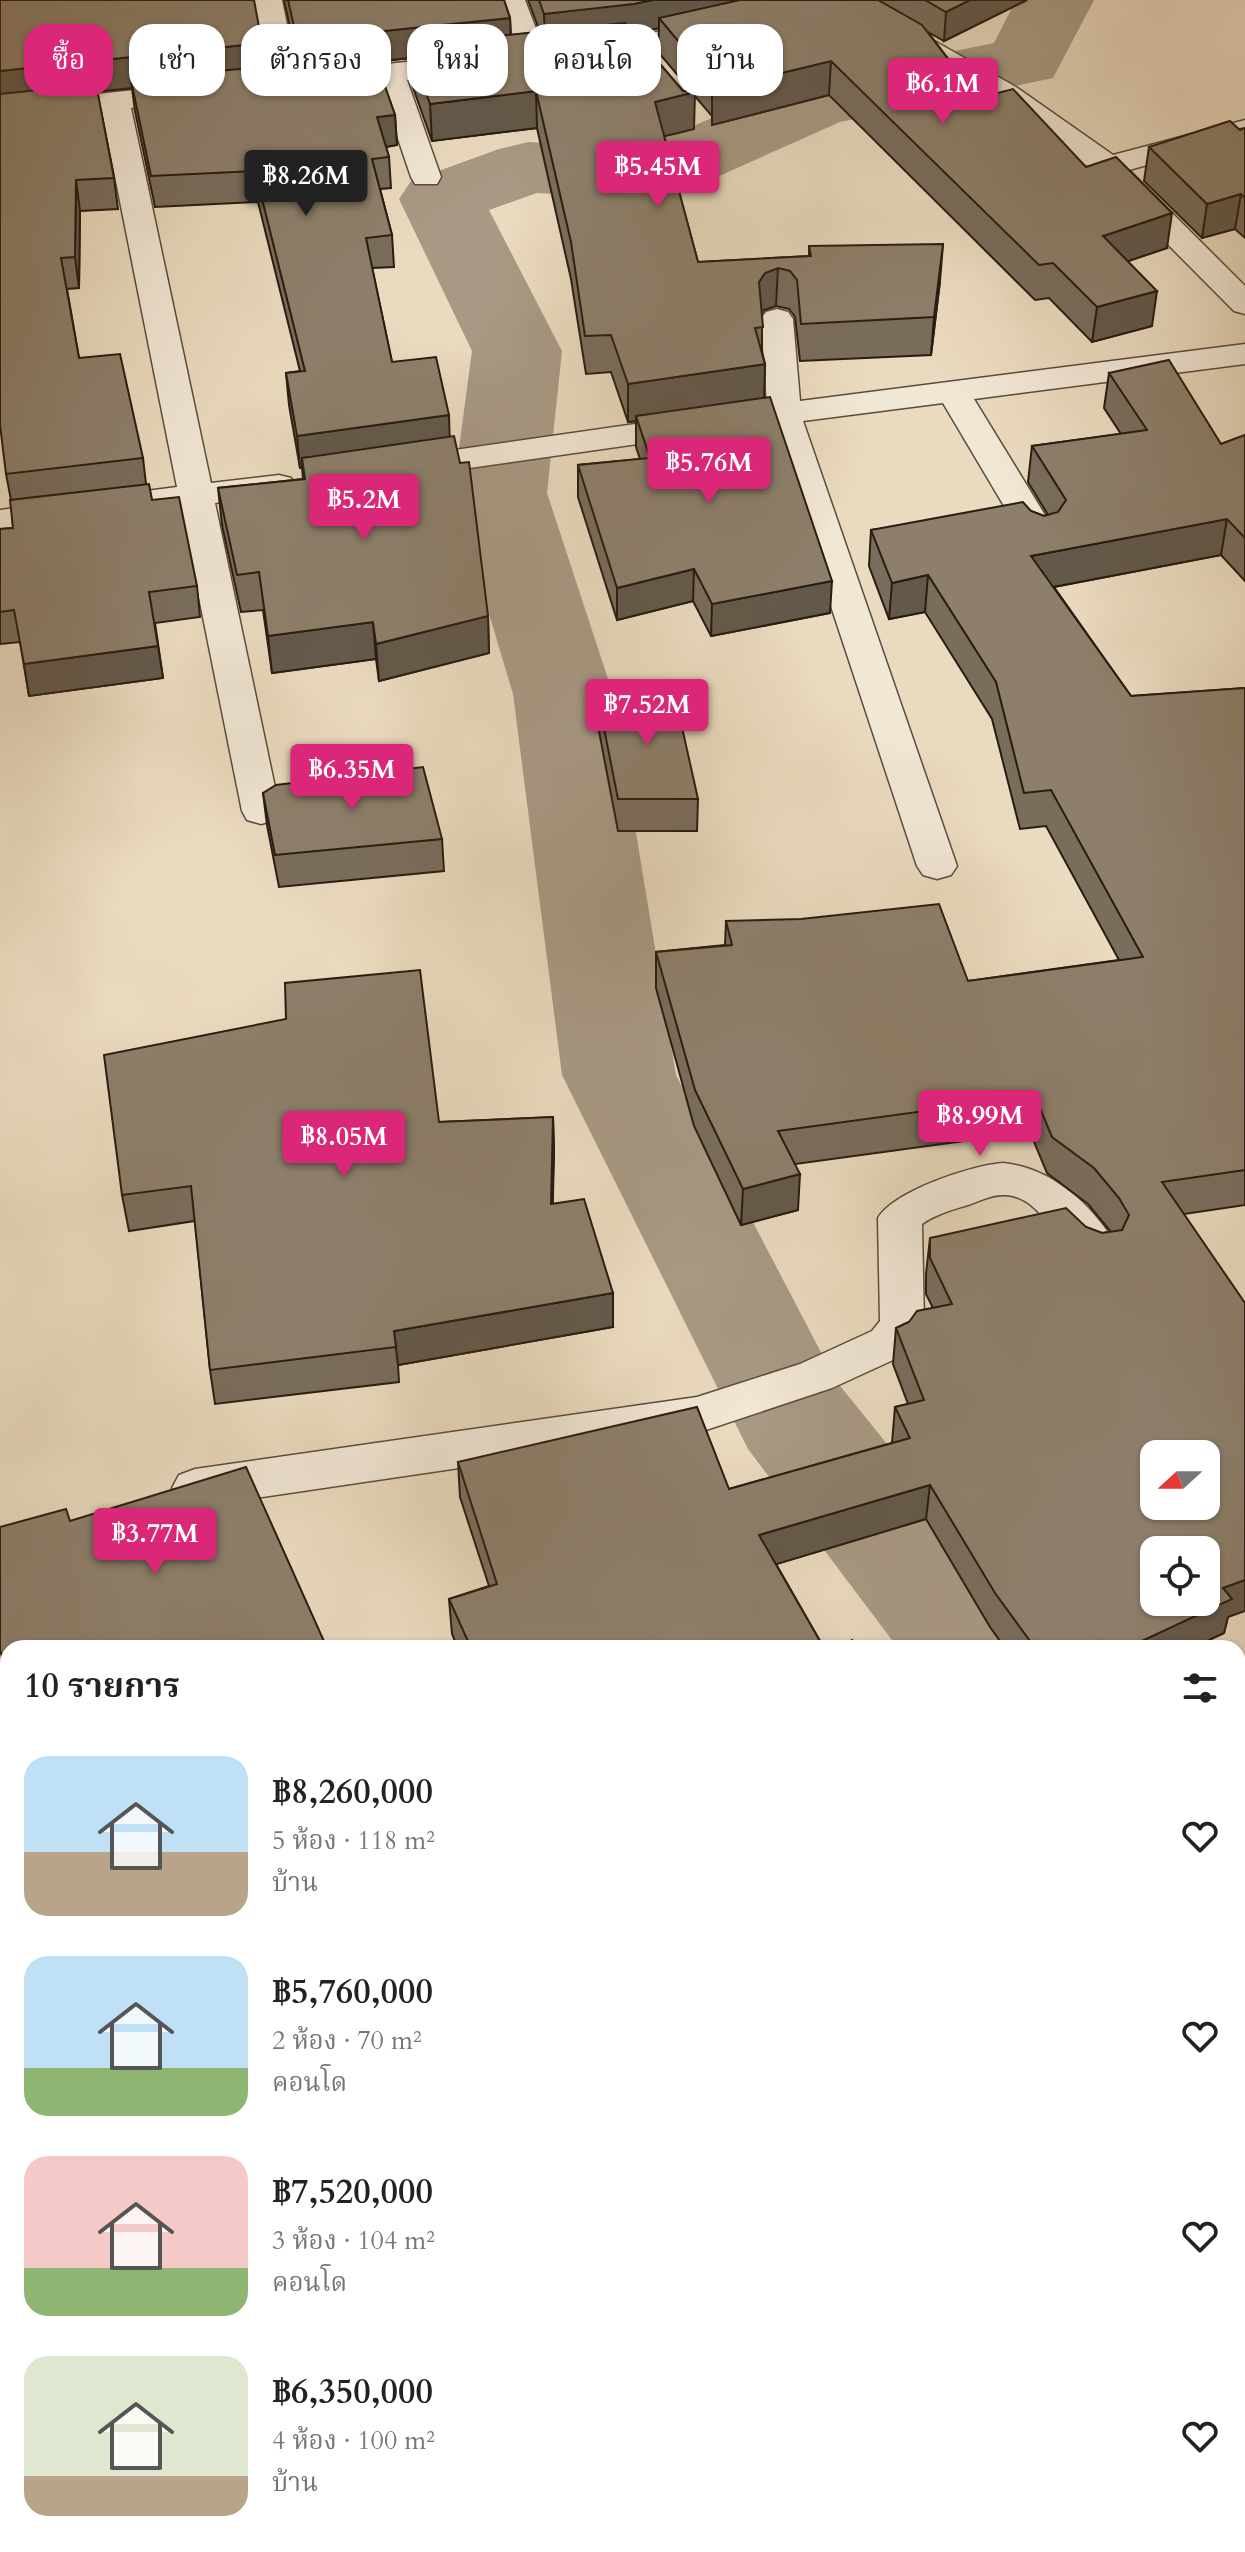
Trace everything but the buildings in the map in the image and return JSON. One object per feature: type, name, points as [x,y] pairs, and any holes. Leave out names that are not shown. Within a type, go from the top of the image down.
[{"type":"street","points":[[268,0],[273,24]]},
{"type":"street","points":[[511,0],[524,35]]},
{"type":"street","points":[[661,52],[853,6],[1005,93],[1108,166],[1245,304]]},
{"type":"street","points":[[391,73],[524,58]]},
{"type":"street","points":[[391,76],[426,177]]},
{"type":"street","points":[[0,113],[164,96]]},
{"type":"street","points":[[115,101],[261,811]]},
{"type":"street","points":[[1108,166],[1245,129]]},
{"type":"street","points":[[777,319],[784,415],[937,866]]},
{"type":"street","points":[[371,472],[599,437],[1245,354]]},
{"type":"street","points":[[954,393],[1041,538]]},
{"type":"street","points":[[0,520],[307,481]]},
{"type":"street","points":[[160,1497],[189,1489],[697,1415],[816,1376],[888,1343],[898,1332],[902,1324],[897,1227],[910,1207],[1004,1178],[1027,1183],[1046,1195],[1098,1252]]},
{"type":"waterway","points":[[968,1640],[792,1415],[619,1075],[563,694],[500,493],[517,351],[441,199],[529,167],[651,175],[817,102],[1025,61],[1055,0]]}]
